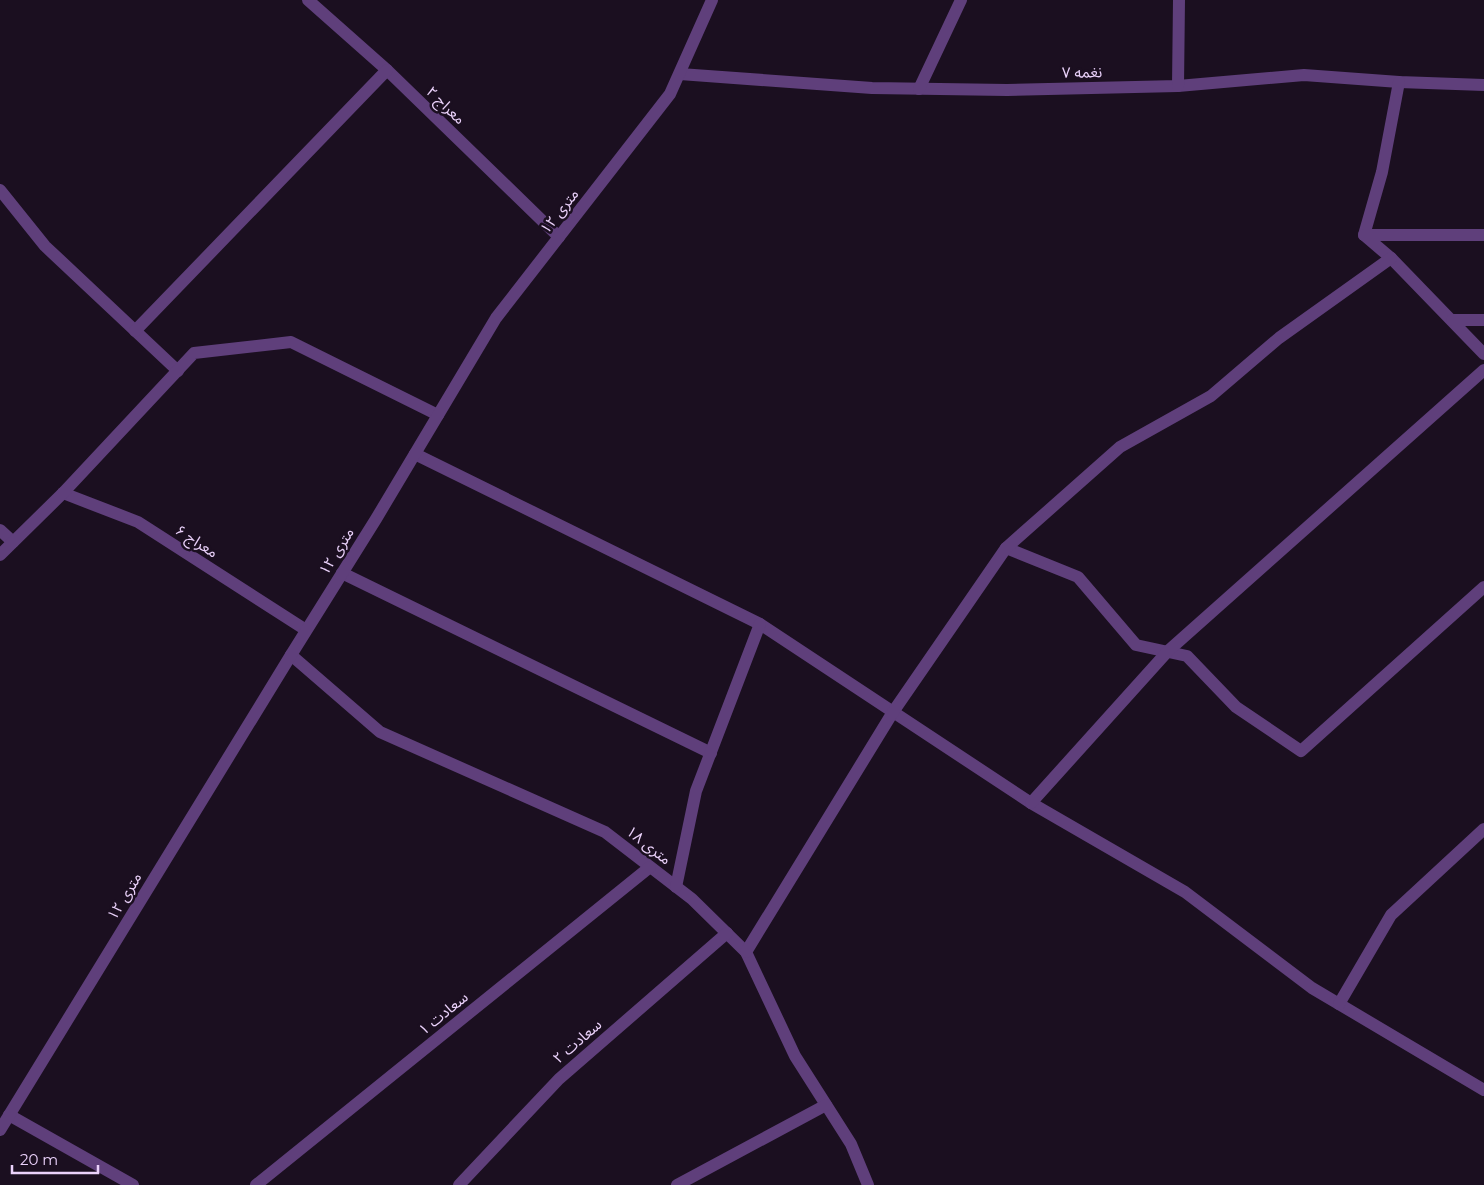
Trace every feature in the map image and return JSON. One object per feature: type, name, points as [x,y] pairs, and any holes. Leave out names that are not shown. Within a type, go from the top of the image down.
[{"type":"street","name":"معراج ۲","points":[[308,0],[386,70],[559,237]]},
{"type":"street","name":"۱۲ متری","points":[[0,1130],[415,454],[496,318],[670,94],[712,0]]},
{"type":"street","points":[[919,89],[961,0]]},
{"type":"street","points":[[1178,0],[1178,86]]},
{"type":"street","points":[[135,331],[386,70]]},
{"type":"street","name":"نغمه ۷","points":[[680,74],[872,88],[919,89],[1007,90],[1178,86],[1304,75],[1399,82],[1484,85]]},
{"type":"street","points":[[1364,235],[1382,172],[1399,82]]},
{"type":"street","points":[[0,190],[45,246],[178,371]]},
{"type":"street","points":[[1364,235],[1484,235]]},
{"type":"street","points":[[1364,235],[1391,258],[1484,354]]},
{"type":"street","points":[[746,952],[893,712],[1006,548],[1120,447],[1211,396],[1279,338],[1391,258]]},
{"type":"street","points":[[1452,320],[1484,320]]},
{"type":"street","points":[[0,555],[63,493],[194,354],[291,342],[438,415]]},
{"type":"street","points":[[1031,803],[1168,651],[1484,370]]},
{"type":"street","points":[[415,454],[760,624],[1031,803],[1185,892],[1312,988],[1484,1090]]},
{"type":"street","name":"معراج ۶","points":[[63,493],[138,522],[306,630]]},
{"type":"street","points":[[0,530],[13,542]]},
{"type":"street","points":[[1006,548],[1078,577],[1136,645],[1187,656],[1236,707],[1301,751],[1484,587]]},
{"type":"street","points":[[342,573],[710,753]]},
{"type":"street","points":[[676,887],[696,791],[760,624]]},
{"type":"street","name":"۱۸ متری","points":[[291,655],[380,732],[605,832],[692,899],[746,952],[795,1056],[851,1144],[868,1185]]},
{"type":"street","points":[[1339,1004],[1391,915],[1484,830]]},
{"type":"street","name":"سعادت ۱","points":[[256,1185],[650,867]]},
{"type":"street","name":"سعادت ۲","points":[[459,1185],[558,1079],[727,933]]},
{"type":"street","points":[[677,1185],[826,1105]]},
{"type":"street","points":[[9,1115],[132,1185]]}]
